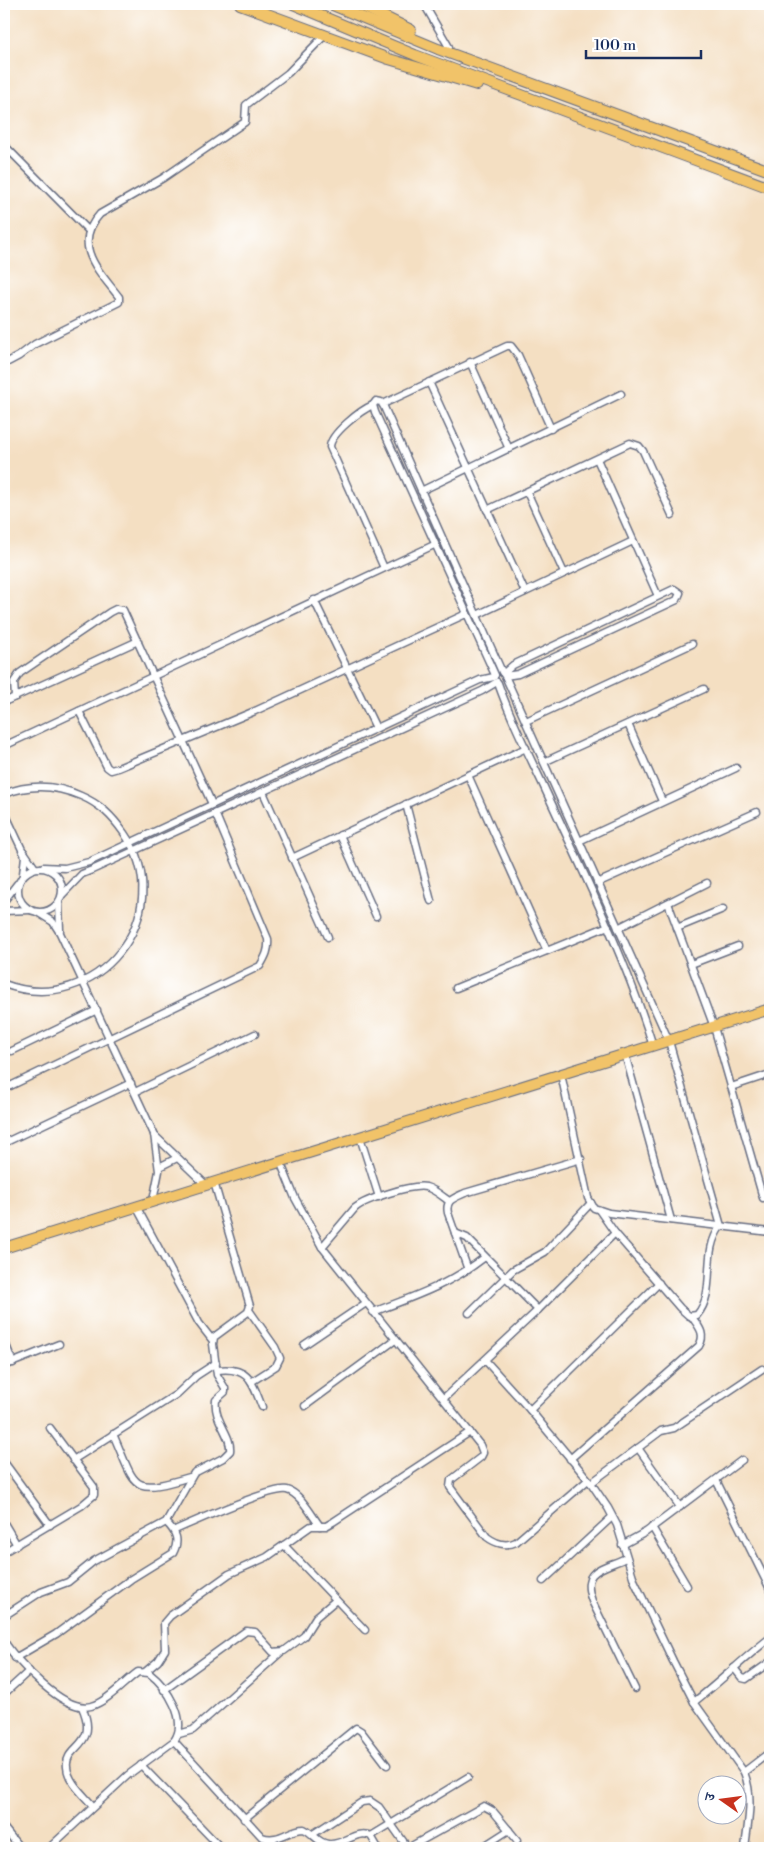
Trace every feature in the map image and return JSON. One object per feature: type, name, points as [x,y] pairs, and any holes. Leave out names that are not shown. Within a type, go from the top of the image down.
[{"type":"main road","points":[[240,4],[389,59],[559,109]]},
{"type":"main road","points":[[293,4],[415,55],[770,188]]},
{"type":"main road","points":[[330,4],[438,49],[770,171]]},
{"type":"main road","points":[[358,4],[449,48],[513,76]]},
{"type":"main road","points":[[4,1248],[770,1009]]},
{"type":"street","points":[[424,4],[449,48]]},
{"type":"street","points":[[4,364],[20,356],[35,344],[119,302],[119,297],[89,252],[87,245],[88,230],[100,214],[163,178],[245,122],[246,105],[288,73],[325,35]]},
{"type":"street","points":[[4,145],[88,230]]},
{"type":"street","points":[[384,568],[330,446],[332,437],[338,432],[376,402],[383,404],[503,347],[511,346],[518,355],[551,429]]},
{"type":"street","points":[[470,362],[509,450]]},
{"type":"street","points":[[429,382],[525,592]]},
{"type":"street","points":[[421,491],[509,450],[621,394]]},
{"type":"street","points":[[383,404],[669,1041],[721,1226],[712,1240],[704,1303],[701,1311],[692,1317]]},
{"type":"street","points":[[373,405],[434,545],[608,926],[639,999],[653,1046]]},
{"type":"street","points":[[487,510],[630,443],[639,446],[672,514]]},
{"type":"street","points":[[597,459],[658,596]]},
{"type":"street","points":[[527,492],[564,573]]},
{"type":"street","points":[[477,615],[633,541]]},
{"type":"street","points":[[4,746],[434,545]]},
{"type":"street","points":[[4,911],[50,910],[82,874],[482,691],[504,675],[513,665],[674,588],[680,593],[678,600],[518,674],[504,675]]},
{"type":"street","points":[[314,600],[376,728]]},
{"type":"street","points":[[15,697],[15,677],[116,609],[123,610],[212,804]]},
{"type":"street","points":[[79,711],[102,758],[111,770],[347,669],[466,614]]},
{"type":"street","points":[[4,702],[138,641]]},
{"type":"street","points":[[526,721],[692,644]]},
{"type":"street","points":[[22,876],[35,868],[77,866],[480,680],[496,679],[502,682],[504,675]]},
{"type":"street","points":[[544,762],[704,689]]},
{"type":"street","points":[[628,724],[662,801]]},
{"type":"street","points":[[292,858],[526,748]]},
{"type":"street","points":[[579,840],[736,768]]},
{"type":"street","points":[[468,775],[547,950]]},
{"type":"street","points":[[4,794],[30,787],[56,788],[75,793],[103,808],[131,842],[135,850],[140,864],[142,892],[134,929],[113,960],[83,983],[55,991],[40,992],[28,992],[4,984]]},
{"type":"street","points":[[263,792],[328,938]]},
{"type":"street","points":[[406,804],[431,901]]},
{"type":"street","points":[[4,811],[23,851],[35,868]]},
{"type":"street","points":[[597,883],[757,812]]},
{"type":"street","points":[[4,1089],[253,971],[266,956],[269,947],[268,938],[215,813]]},
{"type":"street","points":[[340,836],[376,916]]},
{"type":"street","points":[[4,901],[22,876],[25,861],[23,851]]},
{"type":"street","points":[[43,867],[56,874],[62,888],[58,914],[60,933]]},
{"type":"street","points":[[19,882],[18,896],[25,907],[52,922],[60,933],[154,1134],[159,1181],[153,1201]]},
{"type":"street","points":[[618,928],[707,883]]},
{"type":"street","points":[[668,903],[714,1027],[763,1198]]},
{"type":"street","points":[[677,928],[723,909]]},
{"type":"street","points":[[456,988],[608,926]]},
{"type":"street","points":[[690,964],[738,946]]},
{"type":"street","points":[[12,1051],[97,1010]]},
{"type":"street","points":[[135,1092],[255,1034]]},
{"type":"street","points":[[625,1054],[671,1220]]},
{"type":"street","points":[[561,1074],[591,1204],[599,1210],[615,1233],[680,1308],[692,1317],[702,1332],[703,1338],[699,1346],[570,1459]]},
{"type":"street","points":[[731,1086],[770,1074]]},
{"type":"street","points":[[4,1143],[131,1083]]},
{"type":"street","points":[[154,1134],[177,1158],[210,1183],[246,1290],[249,1310],[275,1346],[280,1358],[276,1366],[251,1382]]},
{"type":"street","points":[[360,1137],[380,1197]]},
{"type":"street","points":[[159,1167],[177,1158]]},
{"type":"street","points":[[449,1201],[474,1190],[580,1159]]},
{"type":"street","points":[[280,1161],[302,1212],[322,1247],[482,1448],[481,1457],[451,1480],[450,1487],[487,1537],[495,1542],[507,1544],[516,1542],[589,1482],[661,1431],[674,1428],[762,1369]]},
{"type":"street","points":[[322,1247],[355,1208],[380,1197],[421,1187],[434,1190],[449,1201]]},
{"type":"street","points":[[449,1201],[447,1208],[468,1270]]},
{"type":"street","points":[[469,1312],[518,1266],[545,1252],[591,1204]]},
{"type":"street","points":[[113,1434],[132,1477],[141,1486],[155,1488],[190,1477],[230,1452],[230,1443],[220,1425],[216,1410],[216,1400],[225,1392],[225,1388],[217,1366],[213,1341],[199,1323],[136,1206]]},
{"type":"street","points":[[599,1210],[770,1232]]},
{"type":"street","points":[[455,1233],[467,1238],[538,1310]]},
{"type":"street","points":[[444,1398],[538,1310],[615,1233]]},
{"type":"street","points":[[373,1312],[435,1289],[468,1270],[485,1256]]},
{"type":"street","points":[[530,1410],[659,1283]]},
{"type":"street","points":[[304,1345],[366,1303]]},
{"type":"street","points":[[213,1341],[216,1334],[249,1310]]},
{"type":"street","points":[[4,1340],[13,1363]]},
{"type":"street","points":[[305,1406],[396,1340]]},
{"type":"street","points":[[4,1366],[59,1344]]},
{"type":"street","points":[[485,1360],[530,1410],[589,1482],[612,1517],[626,1558],[654,1622],[694,1702],[744,1772],[749,1785],[751,1806],[745,1848]]},
{"type":"street","points":[[73,1460],[177,1394],[196,1376],[217,1366],[239,1370],[251,1382],[262,1407]]},
{"type":"street","points":[[4,1552],[87,1502],[94,1495],[94,1487],[50,1428]]},
{"type":"street","points":[[145,1672],[163,1655],[165,1650],[163,1629],[167,1618],[216,1582],[267,1557],[311,1526],[320,1526],[333,1522],[470,1432]]},
{"type":"street","points":[[638,1448],[680,1507]]},
{"type":"street","points":[[622,1545],[652,1527],[742,1460]]},
{"type":"street","points":[[4,1462],[50,1525]]},
{"type":"street","points":[[4,1616],[41,1592],[68,1582],[94,1561],[166,1522],[176,1507],[190,1477]]},
{"type":"street","points":[[716,1480],[770,1589]]},
{"type":"street","points":[[175,1530],[234,1505],[282,1490],[294,1494],[320,1526]]},
{"type":"street","points":[[543,1581],[612,1517]]},
{"type":"street","points":[[15,1658],[56,1634],[131,1579],[170,1556],[177,1543],[175,1530],[166,1522]]},
{"type":"street","points":[[4,1523],[17,1545]]},
{"type":"street","points":[[652,1527],[687,1586]]},
{"type":"street","points":[[284,1545],[365,1630]]},
{"type":"street","points":[[626,1558],[592,1574],[587,1580],[587,1586],[592,1601],[635,1689]]},
{"type":"street","points":[[179,1734],[193,1730],[280,1653],[304,1636],[316,1618],[336,1600]]},
{"type":"street","points":[[164,1690],[246,1631],[255,1632],[272,1652],[280,1653]]},
{"type":"street","points":[[694,1702],[770,1638]]},
{"type":"street","points":[[4,1641],[15,1658],[29,1671],[64,1700],[82,1707],[94,1705],[138,1672],[145,1672],[153,1676],[164,1690],[180,1721],[179,1734],[174,1741],[141,1765],[93,1806],[49,1848]]},
{"type":"street","points":[[734,1668],[742,1678],[746,1679],[770,1662]]},
{"type":"street","points":[[4,1694],[29,1671]]},
{"type":"street","points":[[82,1707],[88,1720],[88,1729],[79,1747],[68,1759],[67,1768],[75,1784],[93,1806]]},
{"type":"street","points":[[244,1818],[356,1728],[361,1731],[387,1764]]},
{"type":"street","points":[[174,1741],[244,1818],[267,1839],[282,1837],[300,1829],[313,1834],[321,1842],[329,1844],[361,1834],[371,1836],[392,1825],[468,1777]]},
{"type":"street","points":[[744,1772],[770,1752]]},
{"type":"street","points":[[141,1765],[221,1848]]},
{"type":"street","points":[[313,1834],[362,1802],[370,1801],[379,1807],[408,1848],[484,1806],[493,1812],[517,1840]]},
{"type":"street","points":[[4,1828],[20,1848]]},
{"type":"street","points":[[481,1848],[509,1830]]},
{"type":"street","points":[[371,1836],[378,1848]]}]
